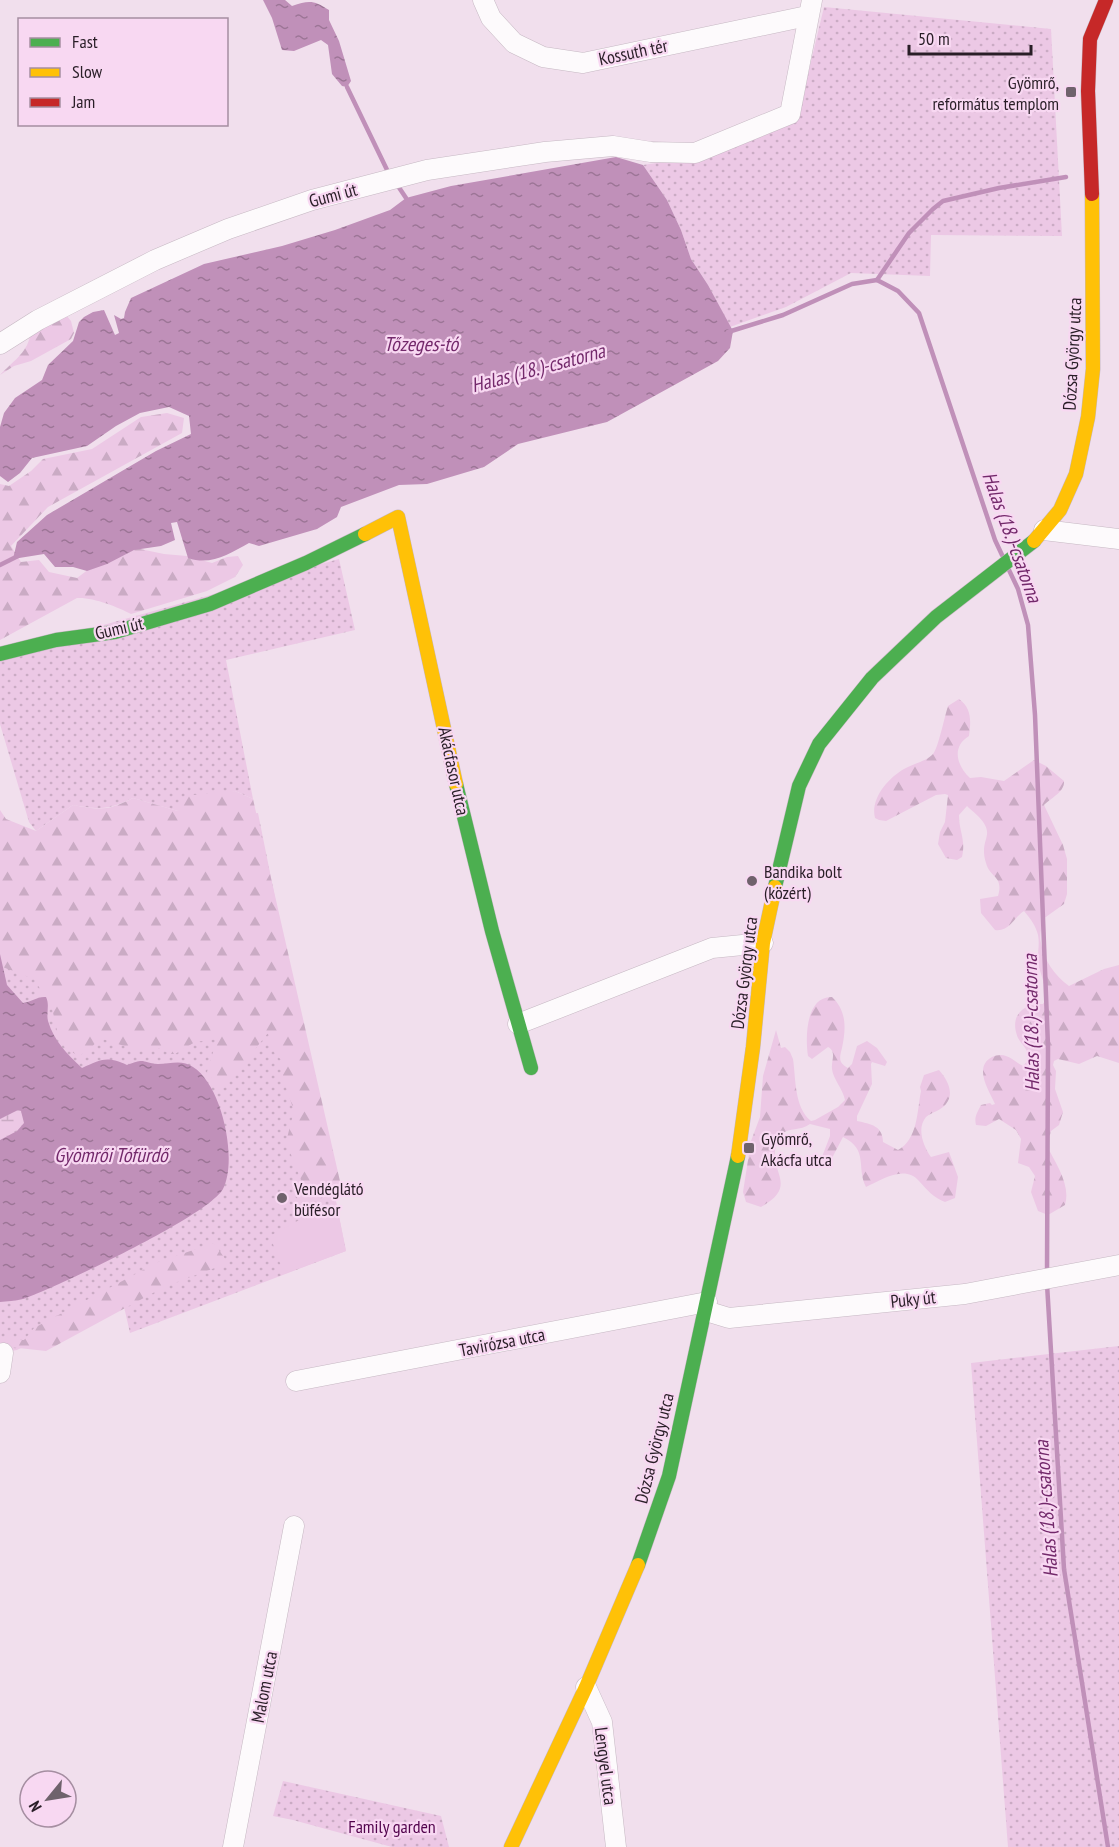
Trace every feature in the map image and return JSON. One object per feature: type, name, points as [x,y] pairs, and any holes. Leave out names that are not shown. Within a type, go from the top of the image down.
[{"type":"main road","name":"Dózsa György utca","points":[[511,1847],[586,1687],[644,1552],[669,1476],[735,1175],[753,1047],[763,943],[783,847],[799,786],[819,744],[872,678],[936,617],[1037,537],[1060,510],[1076,474],[1088,417],[1093,369],[1093,225],[1088,91],[1090,39],[1106,1]]},
{"type":"main road","name":"Gumi út","points":[[0,654],[56,640],[115,632],[210,604],[306,562],[398,517]]},
{"type":"main road","name":"Akácfasor utca","points":[[398,517],[463,815],[531,1068]]},
{"type":"street","name":"Kossuth tér","points":[[483,0],[491,18],[514,43],[543,57],[583,63],[809,8],[795,97],[790,114],[695,153]]},
{"type":"street","name":"Gumi út","points":[[0,344],[38,320],[155,260],[228,229],[312,200],[427,170],[546,152],[612,146],[651,152],[695,153]]},
{"type":"street","points":[[1037,537],[1119,539]]},
{"type":"street","points":[[518,1024],[712,948],[763,943]]},
{"type":"street","name":"Puky út","points":[[707,1307],[729,1318],[965,1294],[1119,1265]]},
{"type":"street","name":"Tavirózsa utca","points":[[296,1381],[707,1307]]},
{"type":"street","points":[[0,1372],[3,1353]]},
{"type":"street","name":"Malom utca","points":[[233,1847],[294,1526]]},
{"type":"street","name":"Lengyel utca","points":[[586,1687],[602,1722],[616,1847]]},
{"type":"green space","points":[[824,7],[1051,29],[1062,236],[931,235],[930,276],[851,273],[786,307],[730,327],[708,285],[691,259],[667,200],[643,165],[696,157],[798,116]]},
{"type":"green space","points":[[66,315],[71,321],[74,333],[71,339],[0,375],[26,348],[30,336]]},
{"type":"green space","points":[[167,413],[184,418],[182,433],[48,507],[11,546],[21,562],[39,560],[49,572],[77,578],[121,545],[164,554],[187,556],[212,563],[227,557],[238,556],[243,565],[235,577],[207,591],[131,614],[98,601],[77,598],[0,640],[0,484],[9,486],[31,471],[43,459],[92,449],[141,417]]},
{"type":"green space","points":[[339,559],[355,630],[226,660],[253,799],[235,791],[178,811],[133,798],[104,808],[73,805],[36,831],[29,822],[0,724],[0,654]]},
{"type":"green space","points":[[959,699],[968,711],[970,726],[969,736],[963,740],[958,757],[962,768],[970,778],[981,777],[1004,781],[1034,760],[1046,766],[1064,781],[1060,792],[1044,805],[1063,845],[1067,859],[1067,894],[1064,904],[1043,919],[1041,931],[1042,949],[1050,967],[1069,986],[1104,969],[1119,965],[1119,1063],[1097,1056],[1079,1064],[1058,1059],[1054,1061],[1055,1089],[1063,1112],[1059,1125],[1051,1131],[1047,1146],[1062,1175],[1066,1197],[1065,1205],[1048,1215],[1038,1211],[1031,1192],[1035,1176],[1029,1167],[1018,1163],[1021,1139],[1016,1130],[999,1119],[986,1126],[976,1125],[975,1122],[981,1105],[995,1104],[984,1079],[986,1061],[994,1056],[1003,1055],[1023,1066],[1029,1059],[1027,1050],[1018,1038],[1015,1024],[1016,1018],[1023,1009],[1043,1004],[1045,1000],[1043,979],[1038,964],[1039,939],[1036,928],[1024,911],[1008,927],[1000,930],[995,930],[981,913],[980,899],[998,896],[999,885],[986,863],[984,847],[987,830],[985,824],[967,806],[959,815],[963,851],[962,857],[957,860],[946,858],[938,844],[945,822],[948,795],[936,795],[886,821],[875,818],[875,804],[886,783],[907,767],[933,754],[948,706]]},
{"type":"green space","points":[[235,791],[253,799],[342,1190],[295,1207],[301,1180],[286,1142],[294,1111],[283,1078],[282,1061],[274,1052],[268,1033],[224,1088],[216,1084],[207,1072],[217,1039],[195,1042],[175,1054],[170,1054],[159,1048],[139,1051],[100,1038],[90,1049],[79,1056],[66,1049],[58,1035],[52,1008],[34,979],[0,966],[0,810],[6,819],[36,831],[73,805],[104,808],[133,798],[178,811],[184,796]]},
{"type":"green space","points":[[258,813],[346,1251],[130,1333],[122,1298],[17,1350],[0,1353],[0,842]]},
{"type":"green space","points":[[832,997],[843,1014],[844,1034],[840,1057],[842,1063],[848,1068],[852,1064],[857,1046],[867,1041],[877,1048],[887,1062],[885,1066],[872,1062],[872,1084],[857,1116],[857,1121],[871,1125],[881,1132],[883,1142],[898,1150],[905,1145],[913,1132],[924,1075],[939,1070],[945,1078],[950,1091],[949,1100],[942,1108],[926,1117],[921,1132],[931,1157],[949,1152],[958,1177],[955,1198],[945,1202],[941,1200],[913,1176],[907,1174],[893,1175],[866,1187],[861,1159],[856,1147],[843,1137],[832,1158],[820,1162],[830,1136],[830,1129],[810,1124],[785,1131],[778,1141],[775,1160],[781,1184],[773,1199],[761,1207],[746,1202],[743,1192],[751,1141],[760,1117],[763,1076],[776,1030],[781,1048],[785,1047],[793,1059],[799,1101],[805,1115],[811,1121],[815,1120],[838,1107],[845,1100],[833,1073],[831,1049],[828,1047],[812,1059],[808,1056],[807,1029],[812,1010],[823,998]]},
{"type":"green space","points":[[18,1110],[21,1111],[23,1117],[22,1127],[0,1140],[0,1119]]},
{"type":"green space","points":[[336,1202],[346,1251],[284,1274],[270,1236]]},
{"type":"green space","points":[[214,1243],[228,1263],[164,1287],[46,1351],[0,1346],[0,1337],[24,1340],[34,1328],[158,1262]]},
{"type":"green space","points":[[1119,1346],[1119,1847],[1008,1847],[971,1363]]},
{"type":"green space","name":"Family garden","points":[[283,1781],[441,1816],[449,1847],[392,1847],[273,1816]]},
{"type":"water","points":[[263,0],[285,0],[292,6],[311,2],[329,10],[329,20],[339,41],[351,81],[347,87],[342,86],[332,74],[328,45],[321,40],[294,51],[282,50],[272,18]]},
{"type":"water","name":"Tőzeges-tó","points":[[616,157],[643,165],[667,200],[691,259],[733,331],[730,348],[718,361],[607,422],[518,444],[484,467],[427,484],[399,485],[341,507],[337,517],[317,529],[259,546],[249,543],[220,558],[204,561],[188,558],[177,522],[171,523],[175,540],[161,546],[134,550],[87,571],[73,567],[55,567],[44,554],[13,559],[17,542],[47,515],[156,451],[191,434],[189,416],[169,407],[140,413],[87,446],[32,458],[20,473],[8,482],[0,476],[0,427],[4,413],[15,398],[42,380],[48,365],[73,341],[79,322],[84,317],[104,310],[115,335],[119,333],[114,315],[121,319],[124,318],[131,298],[204,264],[282,246],[335,230],[390,210],[406,198],[451,186]]},
{"type":"water","name":"Gyömrői Tófürdő","points":[[0,954],[7,985],[23,1003],[46,997],[48,1021],[57,1041],[82,1068],[104,1060],[114,1060],[127,1065],[141,1061],[158,1064],[180,1063],[193,1067],[203,1076],[219,1106],[228,1142],[229,1160],[223,1189],[190,1216],[130,1250],[66,1281],[23,1299],[0,1302],[0,1140],[17,1131],[24,1123],[21,1111],[18,1110],[0,1119]]},
{"type":"waterway","points":[[347,87],[389,174]]},
{"type":"waterway","points":[[877,280],[909,233],[943,201],[999,188],[1066,177]]},
{"type":"waterway","points":[[396,183],[406,198]]},
{"type":"waterway","name":"Halas (18.)-csatorna","points":[[728,332],[783,315],[852,284],[877,280],[898,291],[919,313],[1002,555]]},
{"type":"waterway","points":[[0,565],[18,556]]},
{"type":"waterway","name":"Halas (18.)-csatorna","points":[[1009,570],[1018,589],[1028,625],[1035,715],[1048,1046],[1047,1272]]},
{"type":"waterway","name":"Halas (18.)-csatorna","points":[[1047,1284],[1064,1569],[1108,1847]]},
{"type":"traffic: fast","points":[[0,654],[56,640],[115,632],[210,604],[306,563],[365,534]]},
{"type":"traffic: fast","points":[[775,887],[799,786],[819,744],[872,678],[936,617],[1034,541]]},
{"type":"traffic: fast","points":[[456,784],[492,931],[531,1068]]},
{"type":"traffic: fast","points":[[638,1565],[669,1476],[738,1156]]},
{"type":"traffic: slow","points":[[1034,541],[1060,510],[1076,474],[1088,417],[1093,369],[1092,194]]},
{"type":"traffic: slow","points":[[365,534],[398,517],[456,784]]},
{"type":"traffic: slow","points":[[738,1156],[753,1047],[763,943],[775,887]]},
{"type":"traffic: slow","points":[[511,1847],[586,1687],[638,1565]]},
{"type":"traffic: jam","points":[[1092,194],[1088,91],[1090,39],[1106,0]]},
{"type":"place","name":"Gyömrő, református templom","points":[[1071,92]]},
{"type":"place","name":"Bandika bolt (közért)","points":[[752,881]]},
{"type":"place","name":"Gyömrő, Akácfa utca","points":[[749,1148]]},
{"type":"place","name":"Vendéglátó büfésor","points":[[282,1198]]}]
